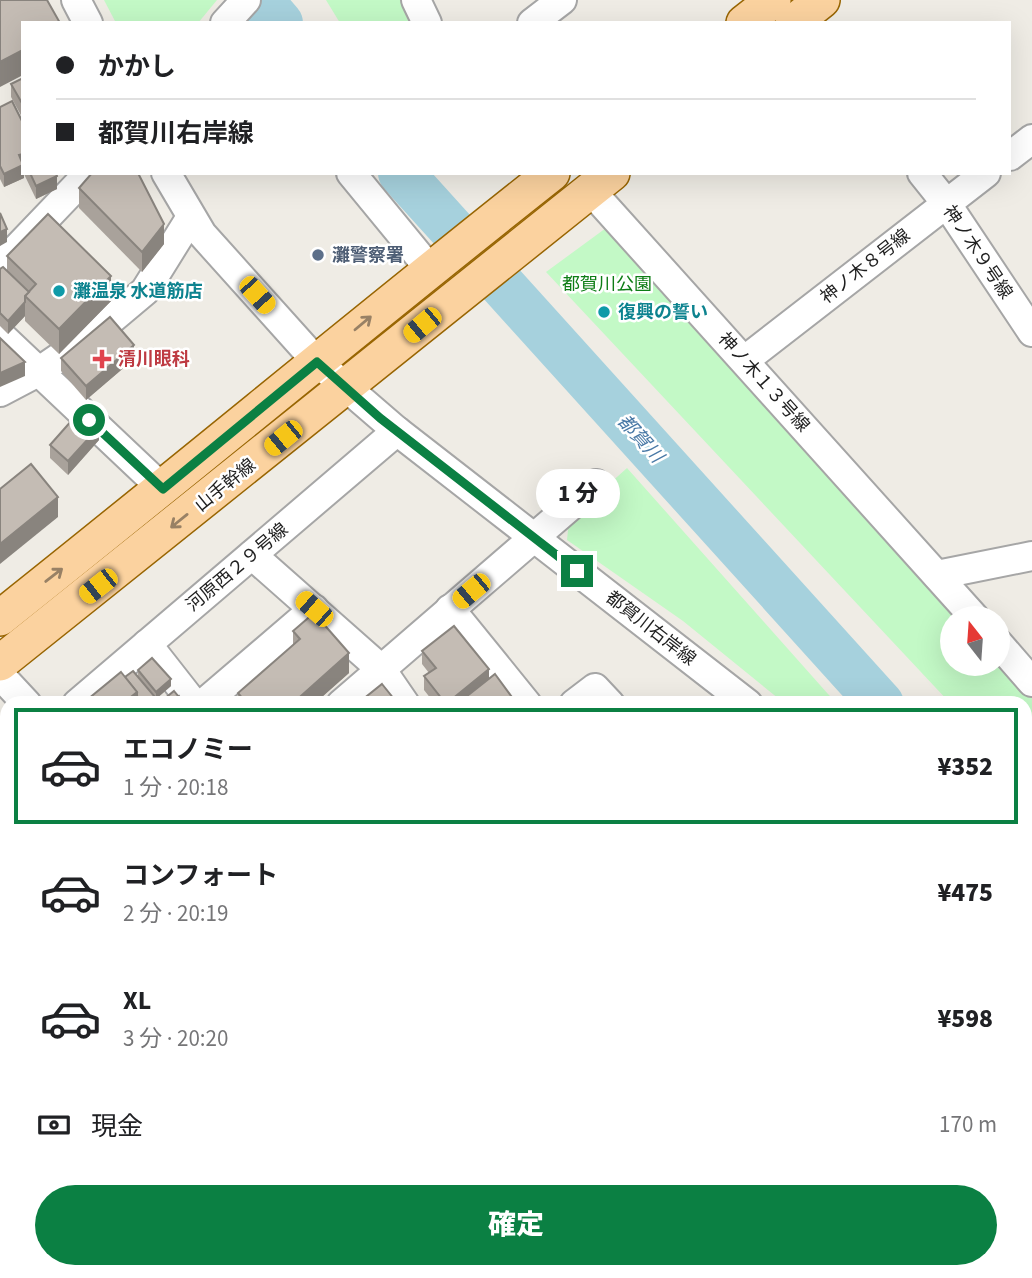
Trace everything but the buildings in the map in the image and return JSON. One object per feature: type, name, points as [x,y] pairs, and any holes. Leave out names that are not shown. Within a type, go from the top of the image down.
[{"type":"main road","points":[[753,21],[796,11]]},
{"type":"main road","name":"山手幹線","points":[[0,618],[163,489],[545,175]]},
{"type":"main road","name":"山手幹線","points":[[0,663],[601,182]]},
{"type":"street","points":[[76,0],[87,21]]},
{"type":"street","points":[[416,0],[426,21]]},
{"type":"street","points":[[535,21],[562,0]]},
{"type":"street","points":[[1011,155],[1032,139]]},
{"type":"street","points":[[0,266],[87,175]]},
{"type":"street","name":"都賀川右岸線","points":[[167,175],[202,234],[317,362],[397,431],[738,696]]},
{"type":"street","points":[[353,175],[429,268]]},
{"type":"street","name":"神ノ木９号線","points":[[924,175],[1032,332]]},
{"type":"street","name":"神ノ木８号線","points":[[745,360],[983,175]]},
{"type":"street","name":"神ノ木１３号線","points":[[601,182],[745,360],[964,606]]},
{"type":"street","points":[[0,393],[38,372],[95,333],[145,291],[191,217]]},
{"type":"street","points":[[0,335],[163,489]]},
{"type":"street","name":"河原西２９号線","points":[[86,696],[397,431]]},
{"type":"street","points":[[350,696],[596,484]]},
{"type":"street","points":[[252,555],[381,669],[400,696]]},
{"type":"street","points":[[937,575],[1032,556]]},
{"type":"street","points":[[212,696],[314,609]]},
{"type":"street","points":[[450,609],[521,696]]},
{"type":"street","points":[[147,644],[188,696]]},
{"type":"street","points":[[1010,657],[1032,682]]},
{"type":"street","points":[[0,675],[20,696]]},
{"type":"street","points":[[584,696],[595,688],[602,696]]},
{"type":"green space","points":[[104,0],[217,0],[200,21],[115,21]]},
{"type":"green space","points":[[326,0],[400,0],[408,21],[339,21]]},
{"type":"green space","name":"都賀川公園","points":[[606,228],[949,606],[940,606],[940,676],[1010,676],[1010,673],[1030,696],[943,696],[546,272]]},
{"type":"green space","points":[[627,468],[830,696],[775,696],[683,621],[567,540],[569,520]]},
{"type":"waterway","name":"都賀川","points":[[260,0],[278,21]]},
{"type":"waterway","name":"都賀川","points":[[403,175],[874,696]]},
{"type":"place","name":"灘警察署","points":[[318,255]]},
{"type":"place","name":"灘温泉 水道筋店","points":[[59,291]]},
{"type":"place","name":"復興の誓い","points":[[604,312]]},
{"type":"place","name":"清川眼科","points":[[102,359]]},
{"type":"route","points":[[89,420],[163,489],[317,362],[380,418],[577,571]]}]
